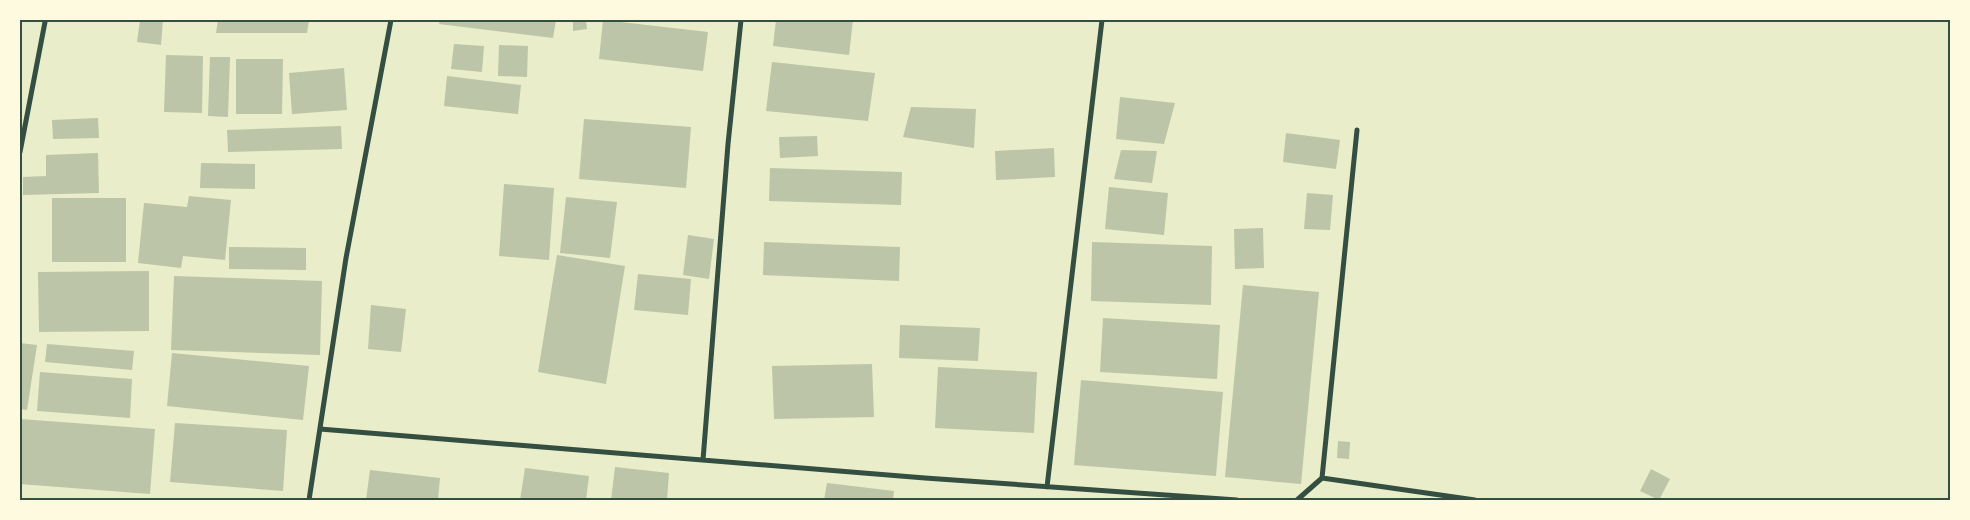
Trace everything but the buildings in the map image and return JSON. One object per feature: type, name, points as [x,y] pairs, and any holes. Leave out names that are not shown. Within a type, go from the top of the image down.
[{"type":"street","points":[[309,500],[346,258],[392,20]]},
{"type":"street","points":[[703,460],[727,154],[741,20]]},
{"type":"street","points":[[1047,486],[1102,20]]},
{"type":"street","points":[[20,152],[45,22]]},
{"type":"street","points":[[1297,500],[1322,478],[1357,130]]},
{"type":"street","points":[[320,429],[1237,500]]},
{"type":"street","points":[[1322,478],[1475,500]]}]
